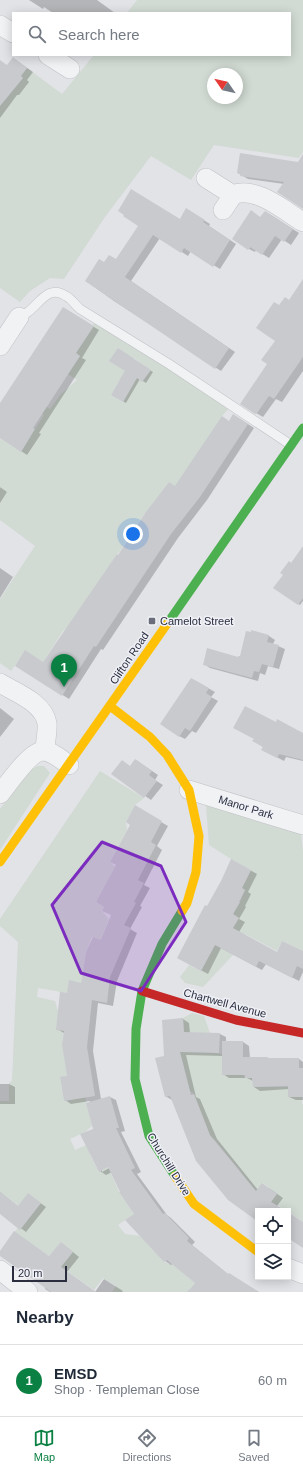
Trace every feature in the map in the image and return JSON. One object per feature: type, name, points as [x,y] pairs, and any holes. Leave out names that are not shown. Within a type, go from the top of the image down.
[{"type":"street","points":[[0,25],[12,32]]},
{"type":"street","points":[[50,56],[70,69]]},
{"type":"street","points":[[206,178],[228,203],[238,193],[259,196],[303,222]]},
{"type":"street","points":[[0,346],[19,317]]},
{"type":"street","name":"Clifton Road","points":[[0,862],[303,428]]},
{"type":"street","points":[[0,683],[36,705],[45,714],[47,724],[45,751]]},
{"type":"street","name":"Churchill Drive","points":[[110,706],[161,748],[173,764],[189,790],[199,836],[196,872],[187,903],[162,944],[142,991],[136,1029],[135,1079],[149,1136],[194,1204],[255,1250]]},
{"type":"street","points":[[0,794],[31,756],[40,751],[45,751],[52,754],[69,765]]},
{"type":"street","name":"Manor Park","points":[[189,790],[303,825]]},
{"type":"street","name":"Chartwell Avenue","points":[[142,991],[236,1020],[303,1033]]},
{"type":"street","points":[[291,1269],[303,1274]]},
{"type":"street","points":[[0,1270],[28,1292]]},
{"type":"lane","points":[[19,317],[28,312],[48,294],[55,292],[62,293],[68,296],[80,309],[169,364],[291,445]]},
{"type":"highlighted area","points":[[102,842],[161,866],[186,922],[141,991],[81,973],[52,905]]},
{"type":"shaded area","points":[[137,0],[303,0],[303,152],[299,158],[214,145],[191,180],[151,156],[105,217],[64,279],[50,278],[30,291],[20,302],[0,288],[0,106],[23,78],[21,76],[27,68],[62,94],[93,56],[291,56],[291,12],[128,12]]},
{"type":"shaded area","points":[[96,320],[230,407],[222,416],[176,487],[169,482],[144,515],[43,662],[25,651],[11,671],[0,663],[0,599],[35,546],[0,520],[0,438],[21,452],[31,436],[21,429],[26,423],[35,429],[44,415],[35,409],[40,403],[50,409],[60,395],[77,380],[63,371],[73,366],[80,356],[75,352],[83,343]],"holes":[[[134,358],[150,370],[142,381],[125,370]],[[118,383],[130,390],[123,402],[111,395]]]},
{"type":"shaded area","points":[[38,766],[44,766],[50,773],[0,850],[0,809],[32,769]]},
{"type":"shaded area","points":[[100,771],[144,798],[135,805],[126,822],[127,830],[110,862],[119,870],[109,888],[105,886],[96,902],[104,907],[102,911],[109,919],[101,940],[92,937],[86,952],[81,983],[69,981],[67,996],[57,991],[38,988],[37,997],[55,1001],[64,1031],[62,1041],[67,1076],[60,1078],[64,1101],[85,1097],[92,1126],[85,1132],[70,1139],[75,1150],[91,1143],[90,1155],[99,1172],[108,1167],[119,1192],[134,1214],[118,1225],[125,1234],[140,1236],[164,1262],[175,1266],[195,1283],[189,1289],[192,1292],[112,1292],[116,1286],[103,1278],[94,1290],[60,1266],[61,1243],[49,1256],[14,1232],[31,1215],[0,1192],[0,1101],[9,1101],[9,1083],[12,1081],[18,942],[0,926],[0,919]]},
{"type":"shaded area","points":[[206,805],[301,833],[303,851],[303,951],[282,941],[277,951],[245,934],[233,955],[203,987],[185,983],[180,977],[189,965],[201,971],[219,937],[239,918],[233,914],[245,890],[242,888],[251,870],[209,845]]},
{"type":"shaded area","points":[[192,1013],[204,1016],[210,1033],[209,1052],[222,1054],[222,1075],[243,1075],[245,1078],[252,1078],[253,1087],[288,1087],[289,1097],[302,1097],[303,1222],[291,1213],[291,1208],[282,1208],[271,1202],[277,1194],[263,1183],[256,1191],[242,1181],[241,1172],[214,1139],[206,1138],[207,1128],[194,1094],[190,1091],[180,1052],[185,1044],[183,1018]]},
{"type":"building","points":[[13,57],[27,68],[21,76],[23,78],[0,106],[0,60],[7,65]]},
{"type":"building","points":[[240,153],[298,162],[303,154],[303,209],[277,192],[284,182],[240,176],[241,174],[237,173]]},
{"type":"building","points":[[131,189],[180,219],[186,208],[205,220],[203,222],[230,240],[213,267],[184,248],[181,253],[153,235],[125,277],[229,348],[215,369],[85,281],[99,259],[104,262],[109,255],[116,259],[138,226],[118,211]]},
{"type":"building","points":[[251,210],[260,217],[265,211],[293,229],[284,242],[275,236],[262,255],[250,247],[248,250],[232,239]]},
{"type":"building","points":[[303,279],[303,357],[274,399],[269,396],[255,414],[240,404],[267,364],[261,360],[275,341],[256,328],[274,302],[279,305],[285,297],[289,300]]},
{"type":"building","points":[[63,307],[94,326],[76,353],[80,356],[33,428],[35,429],[21,452],[0,438],[0,403]]},
{"type":"building","points":[[118,348],[151,370],[142,382],[137,378],[123,402],[111,395],[125,371],[109,361]]},
{"type":"building","points":[[233,414],[248,424],[200,497],[171,534],[96,647],[94,646],[62,696],[15,666],[25,650],[43,662],[117,554],[118,555],[146,512],[169,482],[175,486],[222,416],[229,421]]},
{"type":"building","points":[[303,546],[303,598],[298,605],[273,588],[283,575],[280,573],[289,561],[291,563]]},
{"type":"building","points":[[251,630],[269,635],[267,642],[279,645],[273,667],[262,664],[259,672],[254,671],[252,678],[203,665],[207,648],[238,657],[240,656],[246,631],[251,632]]},
{"type":"building","points":[[191,678],[209,688],[206,693],[212,697],[190,731],[185,728],[179,737],[160,724]]},
{"type":"building","points":[[245,706],[276,722],[277,719],[303,733],[303,760],[279,754],[277,758],[261,750],[263,747],[252,741],[254,739],[233,728]]},
{"type":"building","points":[[135,759],[152,771],[149,775],[157,781],[144,798],[111,774],[122,760],[130,766]]},
{"type":"building","points":[[135,805],[162,821],[151,842],[156,845],[138,880],[144,883],[134,902],[136,903],[124,925],[131,928],[110,977],[107,1003],[92,1000],[87,1047],[95,1096],[64,1101],[60,1077],[67,1076],[62,1044],[64,1031],[56,1030],[60,992],[67,993],[69,980],[81,983],[86,952],[93,937],[101,940],[111,915],[102,911],[104,907],[96,902],[116,865],[110,862],[130,825],[126,822]]},
{"type":"building","points":[[231,859],[251,870],[242,888],[245,890],[233,914],[239,918],[233,928],[277,952],[282,941],[303,951],[303,969],[297,966],[292,978],[259,961],[256,967],[215,945],[201,971],[177,958],[205,905],[207,906],[221,881]]},
{"type":"building","points":[[183,1018],[184,1032],[220,1033],[219,1053],[180,1052],[191,1095],[194,1094],[210,1135],[256,1191],[262,1183],[277,1194],[271,1202],[281,1208],[255,1208],[255,1220],[228,1200],[196,1161],[170,1096],[165,1097],[155,1058],[164,1056],[162,1020]]},
{"type":"building","points":[[222,1041],[243,1041],[243,1057],[299,1058],[299,1068],[303,1068],[303,1097],[288,1097],[288,1086],[253,1087],[252,1078],[245,1078],[245,1075],[222,1075]]},
{"type":"building","points":[[110,1096],[119,1128],[116,1128],[135,1168],[131,1170],[163,1214],[165,1213],[189,1238],[187,1241],[228,1274],[229,1273],[259,1292],[187,1292],[195,1283],[167,1260],[164,1262],[125,1220],[134,1214],[119,1192],[108,1167],[99,1172],[80,1134],[93,1129],[86,1103]]},
{"type":"building","points":[[0,1192],[18,1206],[28,1193],[41,1203],[20,1230],[0,1214]]},
{"type":"building","points":[[291,1214],[303,1222],[303,1248],[291,1240]]},
{"type":"building","points":[[14,1231],[49,1256],[61,1242],[73,1252],[61,1267],[96,1292],[51,1292],[0,1256],[0,1251]]},
{"type":"traffic: fast","points":[[167,624],[303,428]]},
{"type":"traffic: fast","points":[[175,1176],[149,1136],[135,1079],[136,1029],[142,991],[162,944],[182,911]]},
{"type":"traffic: slow","points":[[0,862],[167,624]]},
{"type":"traffic: slow","points":[[110,706],[150,737],[167,755],[189,790],[199,836],[196,872],[187,903],[182,911]]},
{"type":"traffic: slow","points":[[175,1176],[194,1204],[255,1250]]},
{"type":"traffic: jam","points":[[142,991],[236,1020],[303,1033]]},
{"type":"place","name":"Camelot Street","points":[[152,621]]},
{"type":"place","name":"EMSD","points":[[64,687]]}]
